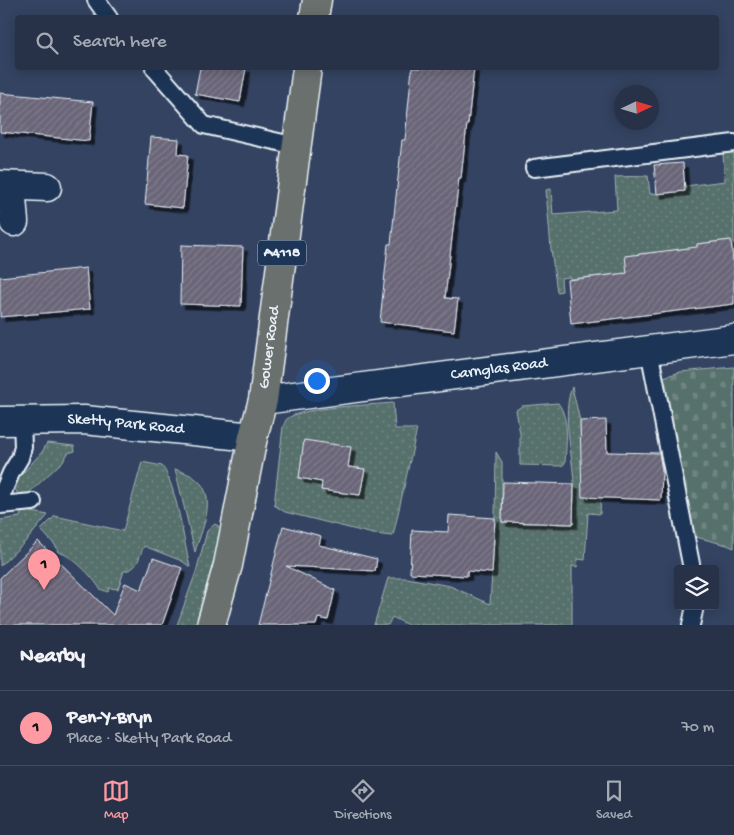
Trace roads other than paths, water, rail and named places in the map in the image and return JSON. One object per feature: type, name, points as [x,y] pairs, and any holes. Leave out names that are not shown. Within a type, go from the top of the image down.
[{"type":"main road","points":[[314,15],[317,0]]},
{"type":"main road","name":"Gower Road","points":[[210,625],[228,565],[253,437],[263,400],[307,70]]},
{"type":"street","points":[[14,222],[6,186],[47,187]]},
{"type":"street","name":"Carnglas Road","points":[[263,400],[734,339]]},
{"type":"street","name":"Sketty Park Road","points":[[11,421],[84,420],[253,437]]},
{"type":"lane","points":[[96,0],[107,15]]},
{"type":"lane","points":[[156,70],[204,125],[296,146]]},
{"type":"lane","points":[[534,168],[734,143]]},
{"type":"lane","points":[[649,350],[691,565]]},
{"type":"lane","points":[[0,499],[11,473],[20,458],[23,447],[11,421]]},
{"type":"lane","points":[[0,505],[33,502]]},
{"type":"lane","points":[[691,625],[694,610]]},
{"type":"place","name":"Pen-Y-Bryn","points":[[44,590]]}]
